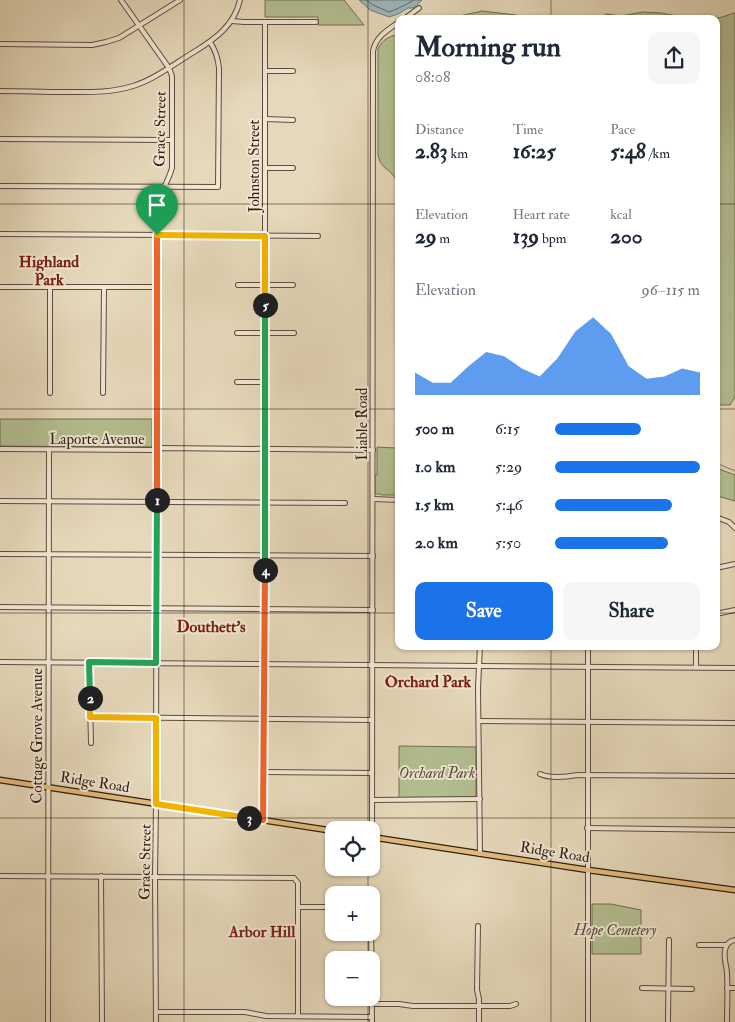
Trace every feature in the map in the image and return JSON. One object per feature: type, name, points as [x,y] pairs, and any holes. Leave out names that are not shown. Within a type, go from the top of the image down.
[{"type":"main road","name":"Ridge Road","points":[[0,780],[325,830]]},
{"type":"main road","name":"Ridge Road","points":[[380,838],[735,890]]},
{"type":"street","name":"Grace Street","points":[[121,0],[169,68],[172,76],[172,168],[157,207],[156,1022]]},
{"type":"street","points":[[0,44],[92,45],[119,38],[180,0]]},
{"type":"street","points":[[0,91],[101,92],[133,86],[169,68],[223,32],[239,8],[240,0]]},
{"type":"street","points":[[409,15],[419,8]]},
{"type":"street","points":[[232,21],[316,22]]},
{"type":"street","name":"Johnston Street","points":[[263,820],[265,664],[265,22]]},
{"type":"street","name":"Liable Road","points":[[372,821],[373,51],[380,36],[395,25]]},
{"type":"street","points":[[0,186],[218,187],[219,68],[218,58],[210,42]]},
{"type":"street","points":[[265,71],[293,71]]},
{"type":"street","points":[[265,119],[293,120]]},
{"type":"street","points":[[0,139],[172,140]]},
{"type":"street","points":[[265,168],[293,168]]},
{"type":"street","points":[[0,234],[318,236]]},
{"type":"street","points":[[238,285],[293,285]]},
{"type":"street","points":[[0,287],[157,287]]},
{"type":"street","points":[[50,287],[50,393]]},
{"type":"street","points":[[103,393],[104,287]]},
{"type":"street","points":[[237,333],[294,333]]},
{"type":"street","points":[[237,382],[264,382]]},
{"type":"street","name":"Laporte Avenue","points":[[0,449],[373,450]]},
{"type":"street","name":"Cottage Grove Avenue","points":[[48,1022],[49,450]]},
{"type":"street","points":[[373,499],[395,500]]},
{"type":"street","points":[[0,501],[345,503]]},
{"type":"street","points":[[720,519],[729,522],[735,528]]},
{"type":"street","points":[[0,554],[372,556]]},
{"type":"street","points":[[720,567],[735,564]]},
{"type":"street","points":[[0,607],[373,610]]},
{"type":"street","points":[[720,613],[735,610]]},
{"type":"street","points":[[480,650],[478,666],[480,854]]},
{"type":"street","points":[[588,650],[588,1022]]},
{"type":"street","points":[[696,650],[696,667]]},
{"type":"street","points":[[0,662],[735,668]]},
{"type":"street","points":[[89,662],[91,743]]},
{"type":"street","points":[[90,717],[372,720]]},
{"type":"street","points":[[479,721],[735,723]]},
{"type":"street","points":[[264,772],[372,773]]},
{"type":"street","points":[[540,774],[546,777],[578,775],[735,776]]},
{"type":"street","points":[[372,800],[480,800]]},
{"type":"street","points":[[587,828],[735,830]]},
{"type":"street","points":[[0,876],[296,879],[298,883],[298,1016]]},
{"type":"street","points":[[101,876],[102,1022]]},
{"type":"street","points":[[298,907],[325,907]]},
{"type":"street","points":[[478,926],[477,990],[479,1022]]},
{"type":"street","points":[[668,940],[668,1022]]},
{"type":"street","points":[[699,945],[727,945],[735,940]]},
{"type":"street","points":[[727,945],[725,948],[727,1022]]},
{"type":"street","points":[[642,988],[692,989]]},
{"type":"street","points":[[727,988],[735,988]]},
{"type":"street","points":[[380,1004],[414,1006],[510,1006],[516,1004]]},
{"type":"street","points":[[372,1006],[372,1022]]},
{"type":"street","points":[[156,1012],[245,1012],[266,1016],[372,1017]]},
{"type":"green space","points":[[265,0],[344,0],[364,25],[318,25],[318,17],[265,17]]},
{"type":"green space","points":[[482,11],[516,15],[464,15]]},
{"type":"green space","points":[[643,12],[672,15],[626,15]]},
{"type":"green space","points":[[735,13],[735,397],[730,405],[720,405],[720,18]]},
{"type":"green space","points":[[395,35],[395,178],[382,165],[378,155],[378,49],[386,39]]},
{"type":"green space","points":[[0,419],[152,419],[152,447],[0,446]]},
{"type":"green space","points":[[377,447],[395,448],[395,495],[375,494],[375,475],[377,475]]},
{"type":"green space","points":[[720,469],[735,475],[735,501],[721,497]]},
{"type":"green space","name":"Orchard Park","points":[[399,746],[476,747],[476,798],[399,799]]},
{"type":"green space","name":"Hope Cemetery","points":[[592,904],[611,904],[641,910],[641,954],[592,954]]},
{"type":"water","points":[[359,0],[422,0],[413,8],[408,8],[389,17],[370,10]]},
{"type":"waterway","points":[[720,465],[735,471]]},
{"type":"district","name":"Highland Park","points":[[49,270]]},
{"type":"district","name":"Douthett's","points":[[211,626]]},
{"type":"district","name":"Orchard Park","points":[[428,681]]},
{"type":"district","name":"Arbor Hill","points":[[262,931]]},
{"type":"route","points":[[157,235],[265,236],[265,693],[263,820],[156,804],[156,718],[90,717],[89,662],[156,663],[157,235]]}]
